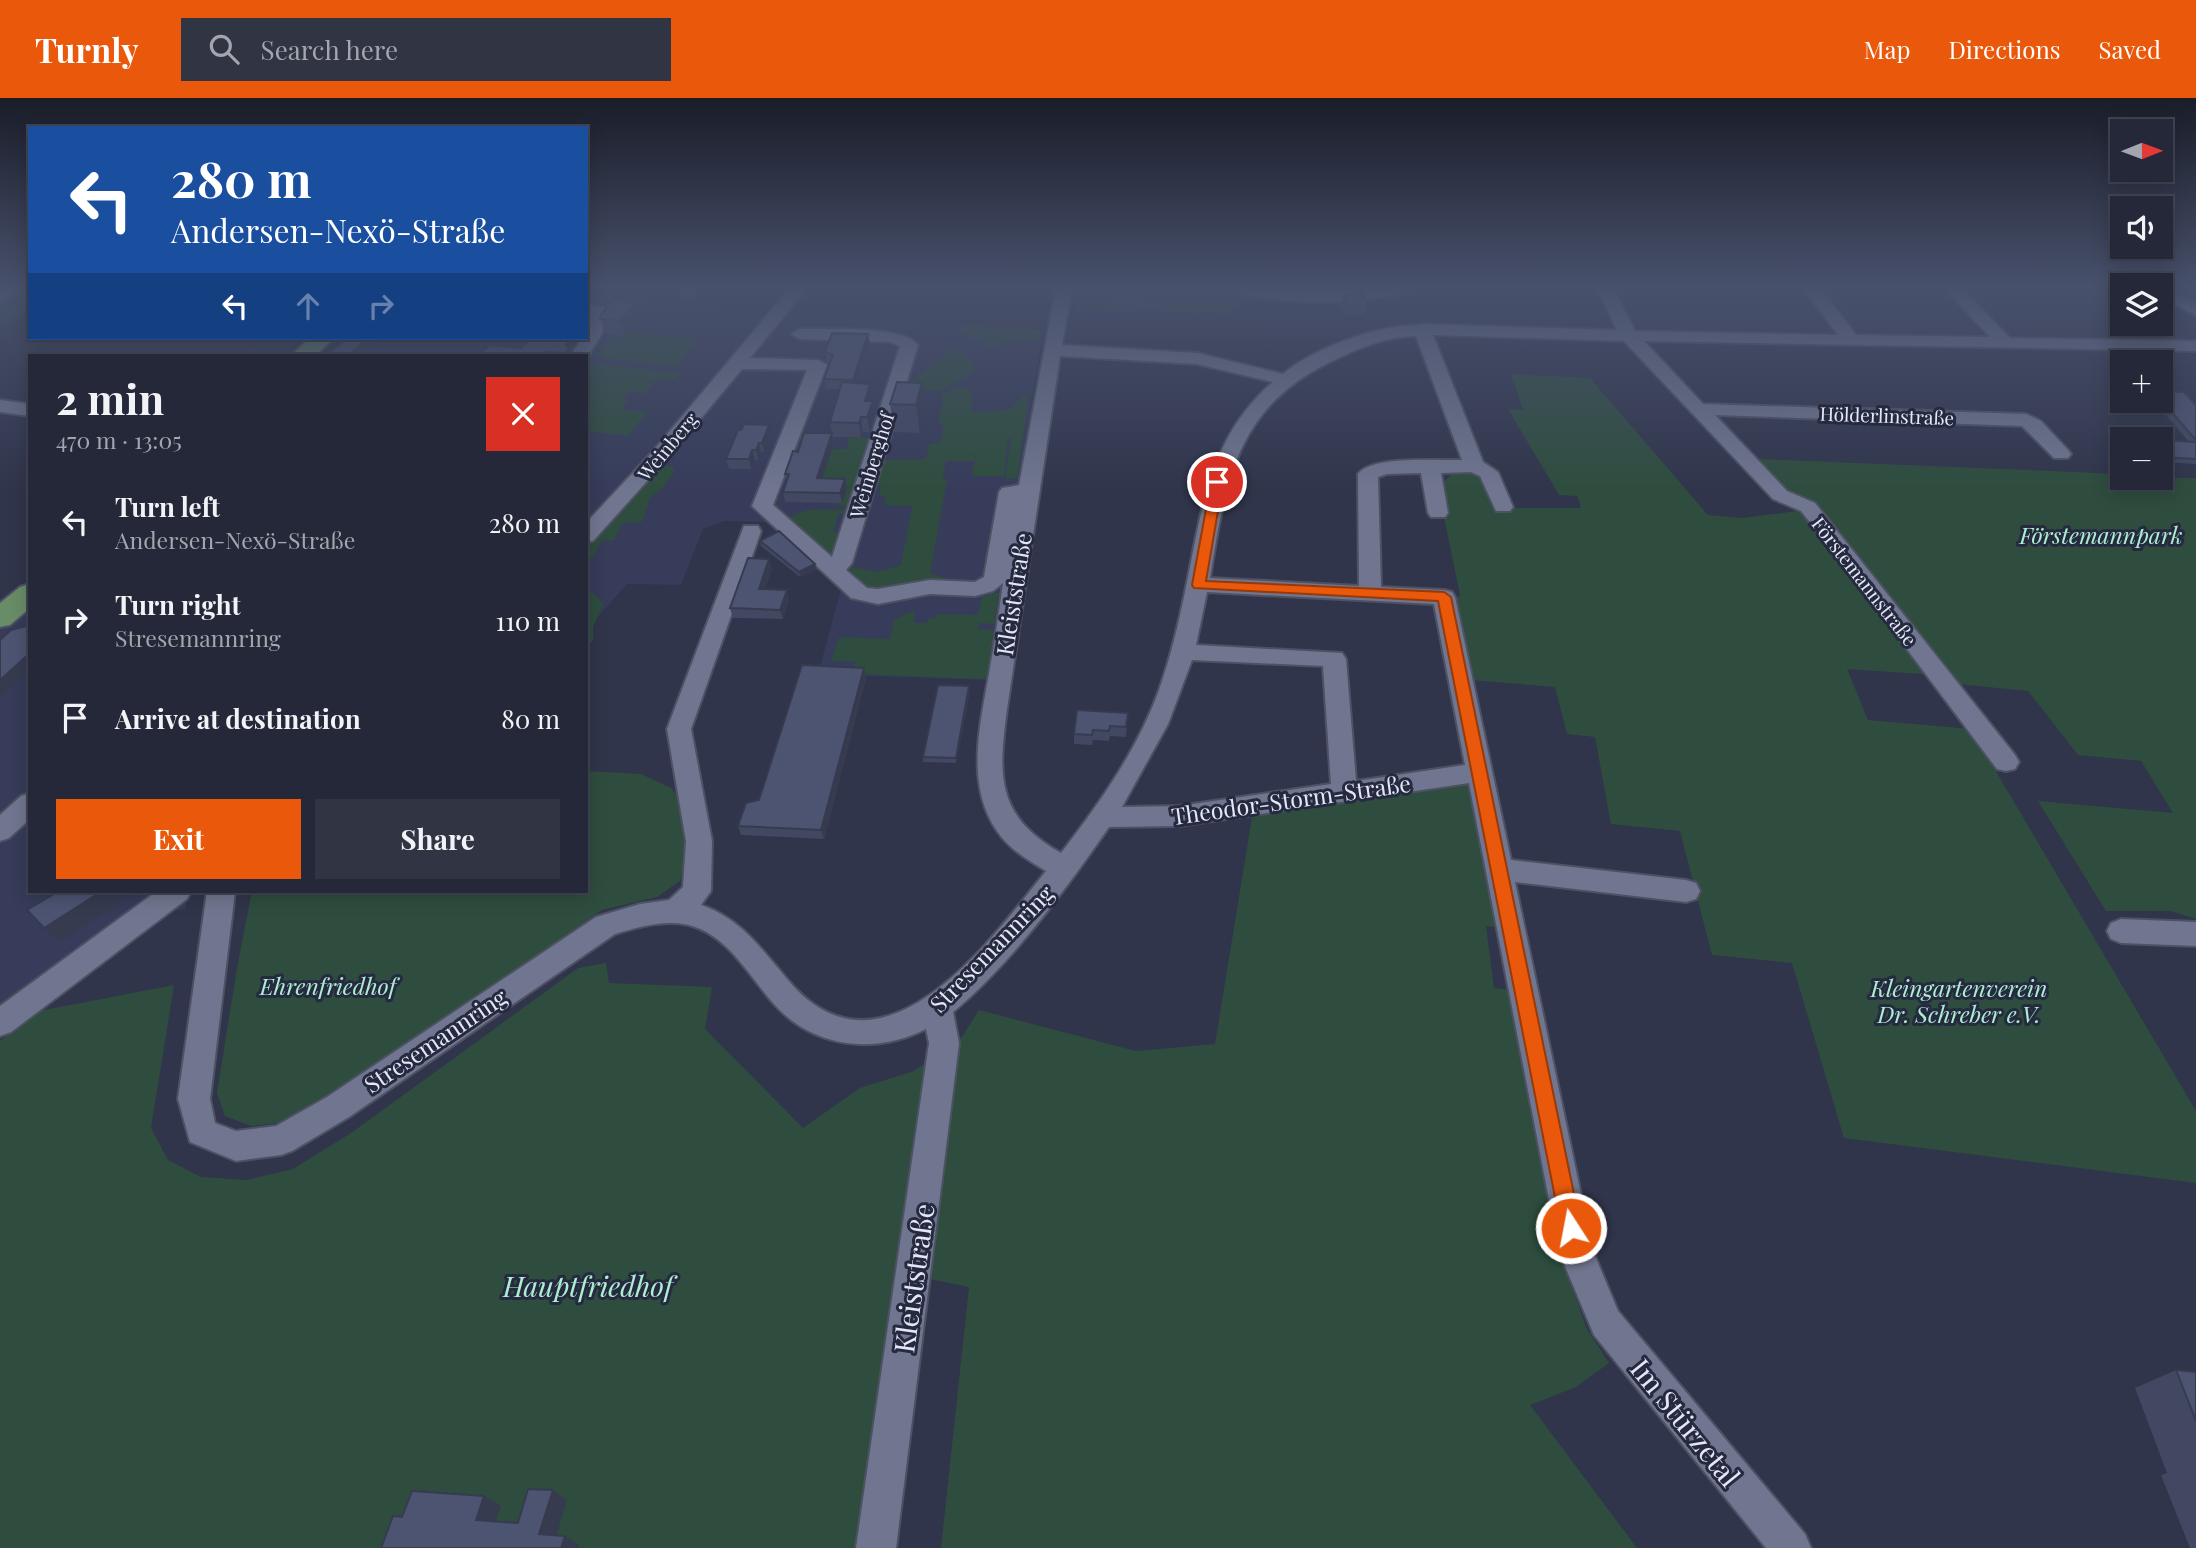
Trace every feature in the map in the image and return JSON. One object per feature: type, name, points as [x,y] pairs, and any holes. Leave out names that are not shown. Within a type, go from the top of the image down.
[{"type":"main road","points":[[0,618],[28,595]]},
{"type":"street","name":"Weinberg","points":[[588,534],[644,473],[742,356]]},
{"type":"street","name":"Weinberghof","points":[[834,568],[841,564],[906,356]]},
{"type":"street","name":"Kleiststraße","points":[[1051,356],[993,729],[990,780],[996,805],[1018,839],[1066,869]]},
{"type":"street","points":[[1173,356],[1233,363],[1284,380]]},
{"type":"street","name":"Stresemannring","points":[[221,893],[194,1099],[201,1132],[236,1146],[281,1140],[338,1107],[606,925],[652,911],[694,914],[729,929],[758,959],[772,983],[796,1008],[826,1028],[864,1033],[901,1027],[937,1009],[994,951],[1066,869],[1102,817],[1139,757],[1170,692],[1199,585],[1212,498],[1221,466],[1250,413],[1284,380],[1324,356]]},
{"type":"street","points":[[1432,356],[1474,466]]},
{"type":"street","name":"Förstemannstraße","points":[[1648,356],[1780,495],[1808,507],[2006,762]]},
{"type":"street","points":[[736,363],[818,365],[762,506],[834,568],[851,588],[867,596],[899,595],[932,587],[979,588],[989,585],[995,579],[1009,492],[1030,490]]},
{"type":"street","points":[[0,406],[28,410]]},
{"type":"street","name":"Hölderlinstraße","points":[[1699,409],[2026,420],[2061,454]]},
{"type":"street","points":[[1199,585],[1370,593],[1368,474],[1385,468],[1474,466],[1488,472],[1503,507]]},
{"type":"street","points":[[1430,467],[1438,513]]},
{"type":"street","points":[[675,912],[697,891],[699,841],[679,729],[751,531]]},
{"type":"street","name":"Im Stürzetal","points":[[1370,593],[1444,597],[1576,1252],[1591,1289],[1606,1323],[1791,1548]]},
{"type":"street","points":[[1183,652],[1334,659],[1343,791]]},
{"type":"street","name":"Theodor-Storm-Straße","points":[[1102,817],[1179,817],[1480,772]]},
{"type":"street","points":[[0,831],[28,805]]},
{"type":"street","points":[[1500,870],[1686,891]]},
{"type":"street","points":[[0,1023],[12,1004],[174,893]]},
{"type":"street","points":[[2121,931],[2196,934]]},
{"type":"street","name":"Kleiststraße","points":[[876,1548],[944,1043],[937,1009]]},
{"type":"shaded area","points":[[588,356],[1039,356],[988,680],[818,674],[841,589],[821,566],[765,522],[724,521],[703,529],[681,585],[627,584],[588,628]]},
{"type":"shaded area","points":[[28,582],[28,893],[187,893],[186,909],[171,911],[0,1018],[0,605]]},
{"type":"green space","points":[[595,356],[686,356],[677,367]]},
{"type":"green space","points":[[944,356],[965,356],[975,366],[975,371],[940,391],[904,387]]},
{"type":"green space","points":[[588,363],[680,373],[673,380],[656,379],[645,393],[630,391],[624,398],[628,400],[621,409],[647,412],[628,436],[588,431]]},
{"type":"green space","name":"Kleingartenverein Dr. Schreber e.V.","points":[[1511,374],[1590,378],[1708,515],[1742,518],[1805,510],[1758,459],[2110,474],[2110,490],[2173,490],[2173,478],[2196,478],[2196,919],[2171,911],[2106,911],[2038,801],[2173,813],[2141,761],[2078,755],[2028,691],[1957,684],[1950,676],[1847,669],[1868,720],[1971,729],[2196,1111],[2196,1183],[1844,1138],[1792,963],[1712,955],[1680,831],[1611,824],[1595,737],[1567,734],[1555,687],[1471,680],[1453,604],[1460,595],[1438,488],[1456,470],[1484,476],[1499,508],[1581,508],[1577,496],[1559,495],[1508,409],[1523,410]]},
{"type":"green space","points":[[959,387],[973,395],[971,411],[1006,410],[1021,397],[1029,396],[1017,478],[1005,479],[1011,438],[1008,438],[1004,476],[972,476],[979,438],[974,461],[946,461],[943,478],[947,480],[930,573],[948,579],[945,583],[870,591],[846,573],[847,566],[879,572],[901,565],[912,506],[884,505],[886,496],[879,496],[881,486],[868,485],[875,464],[886,460],[926,459],[929,444],[940,443],[944,425],[938,423],[943,401],[941,395]]},
{"type":"green space","points":[[850,437],[875,438],[854,506],[835,505],[842,503],[819,488],[832,449],[846,449]]},
{"type":"green space","points":[[673,466],[674,471],[663,488],[650,497],[642,522],[622,523],[614,540],[601,541],[593,557],[588,558],[588,541],[658,467]]},
{"type":"green space","points":[[854,509],[852,513],[838,514],[833,533],[846,533],[837,552],[828,554],[786,519],[807,510]]},
{"type":"green space","points":[[588,592],[603,604],[593,627],[593,640],[588,646]]},
{"type":"green space","points":[[999,592],[994,624],[979,623],[978,629],[994,630],[987,679],[853,674],[855,661],[831,661],[839,637],[890,639],[894,620],[914,610],[914,623],[928,623],[929,618],[936,618],[937,614],[978,615],[982,597]]},
{"type":"green space","name":"Ehrenfriedhof","points":[[588,771],[641,774],[671,788],[686,808],[690,841],[680,881],[657,897],[602,910],[337,1093],[284,1122],[251,1126],[225,1116],[217,1093],[252,893],[588,893]]},
{"type":"green space","name":"Hauptfriedhof","points":[[1473,781],[1503,928],[1486,926],[1494,988],[1513,990],[1562,1260],[1587,1329],[1609,1363],[1576,1387],[1530,1405],[1637,1548],[941,1548],[969,1287],[930,1279],[892,1548],[0,1548],[0,1041],[34,1012],[174,985],[151,1128],[168,1160],[201,1177],[246,1180],[293,1169],[351,1133],[578,968],[606,963],[609,983],[712,987],[705,1029],[803,1128],[860,1088],[914,1071],[962,1037],[979,1010],[1136,1051],[1215,1044],[1253,811]]},
{"type":"building","points":[[833,356],[861,356],[853,380],[824,379]]},
{"type":"building","points":[[842,382],[870,384],[865,401],[873,401],[867,417],[861,417],[859,423],[830,422]]},
{"type":"building","points":[[897,382],[922,383],[916,405],[890,404]]},
{"type":"building","points":[[2173,392],[2184,392],[2196,405],[2196,440],[2172,413]]},
{"type":"building","points":[[744,424],[769,425],[762,443],[759,443],[756,450],[752,450],[749,459],[726,459],[738,430],[741,430]]},
{"type":"building","points":[[804,433],[832,433],[817,478],[845,479],[840,493],[783,492],[789,474],[785,474],[793,451],[798,452]]},
{"type":"building","points":[[2173,441],[2196,442],[2196,459],[2173,458]]},
{"type":"building","points":[[779,531],[815,564],[799,572],[760,541]]},
{"type":"building","points":[[748,558],[769,559],[759,589],[787,590],[780,610],[730,608]]},
{"type":"building","points":[[28,626],[28,655],[0,680],[0,640],[11,630]]},
{"type":"building","points":[[802,665],[864,668],[821,830],[738,826],[746,803],[759,800]]},
{"type":"building","points":[[938,685],[969,686],[956,758],[923,757]]},
{"type":"building","points":[[1077,710],[1128,713],[1126,727],[1110,726],[1109,731],[1093,730],[1092,735],[1074,734]]},
{"type":"building","points":[[56,893],[99,893],[44,928],[27,910]]},
{"type":"building","points":[[2176,1370],[2196,1372],[2196,1421]]},
{"type":"building","points":[[528,1489],[553,1490],[539,1534],[565,1536],[561,1548],[381,1548],[393,1516],[402,1517],[412,1491],[484,1496],[476,1520],[518,1523]]},
{"type":"route","points":[[1217,482],[1212,498],[1199,585],[1444,597],[1571,1228]]},
{"type":"park label","name":"Förstemannpark","points":[[2101,534]]}]
